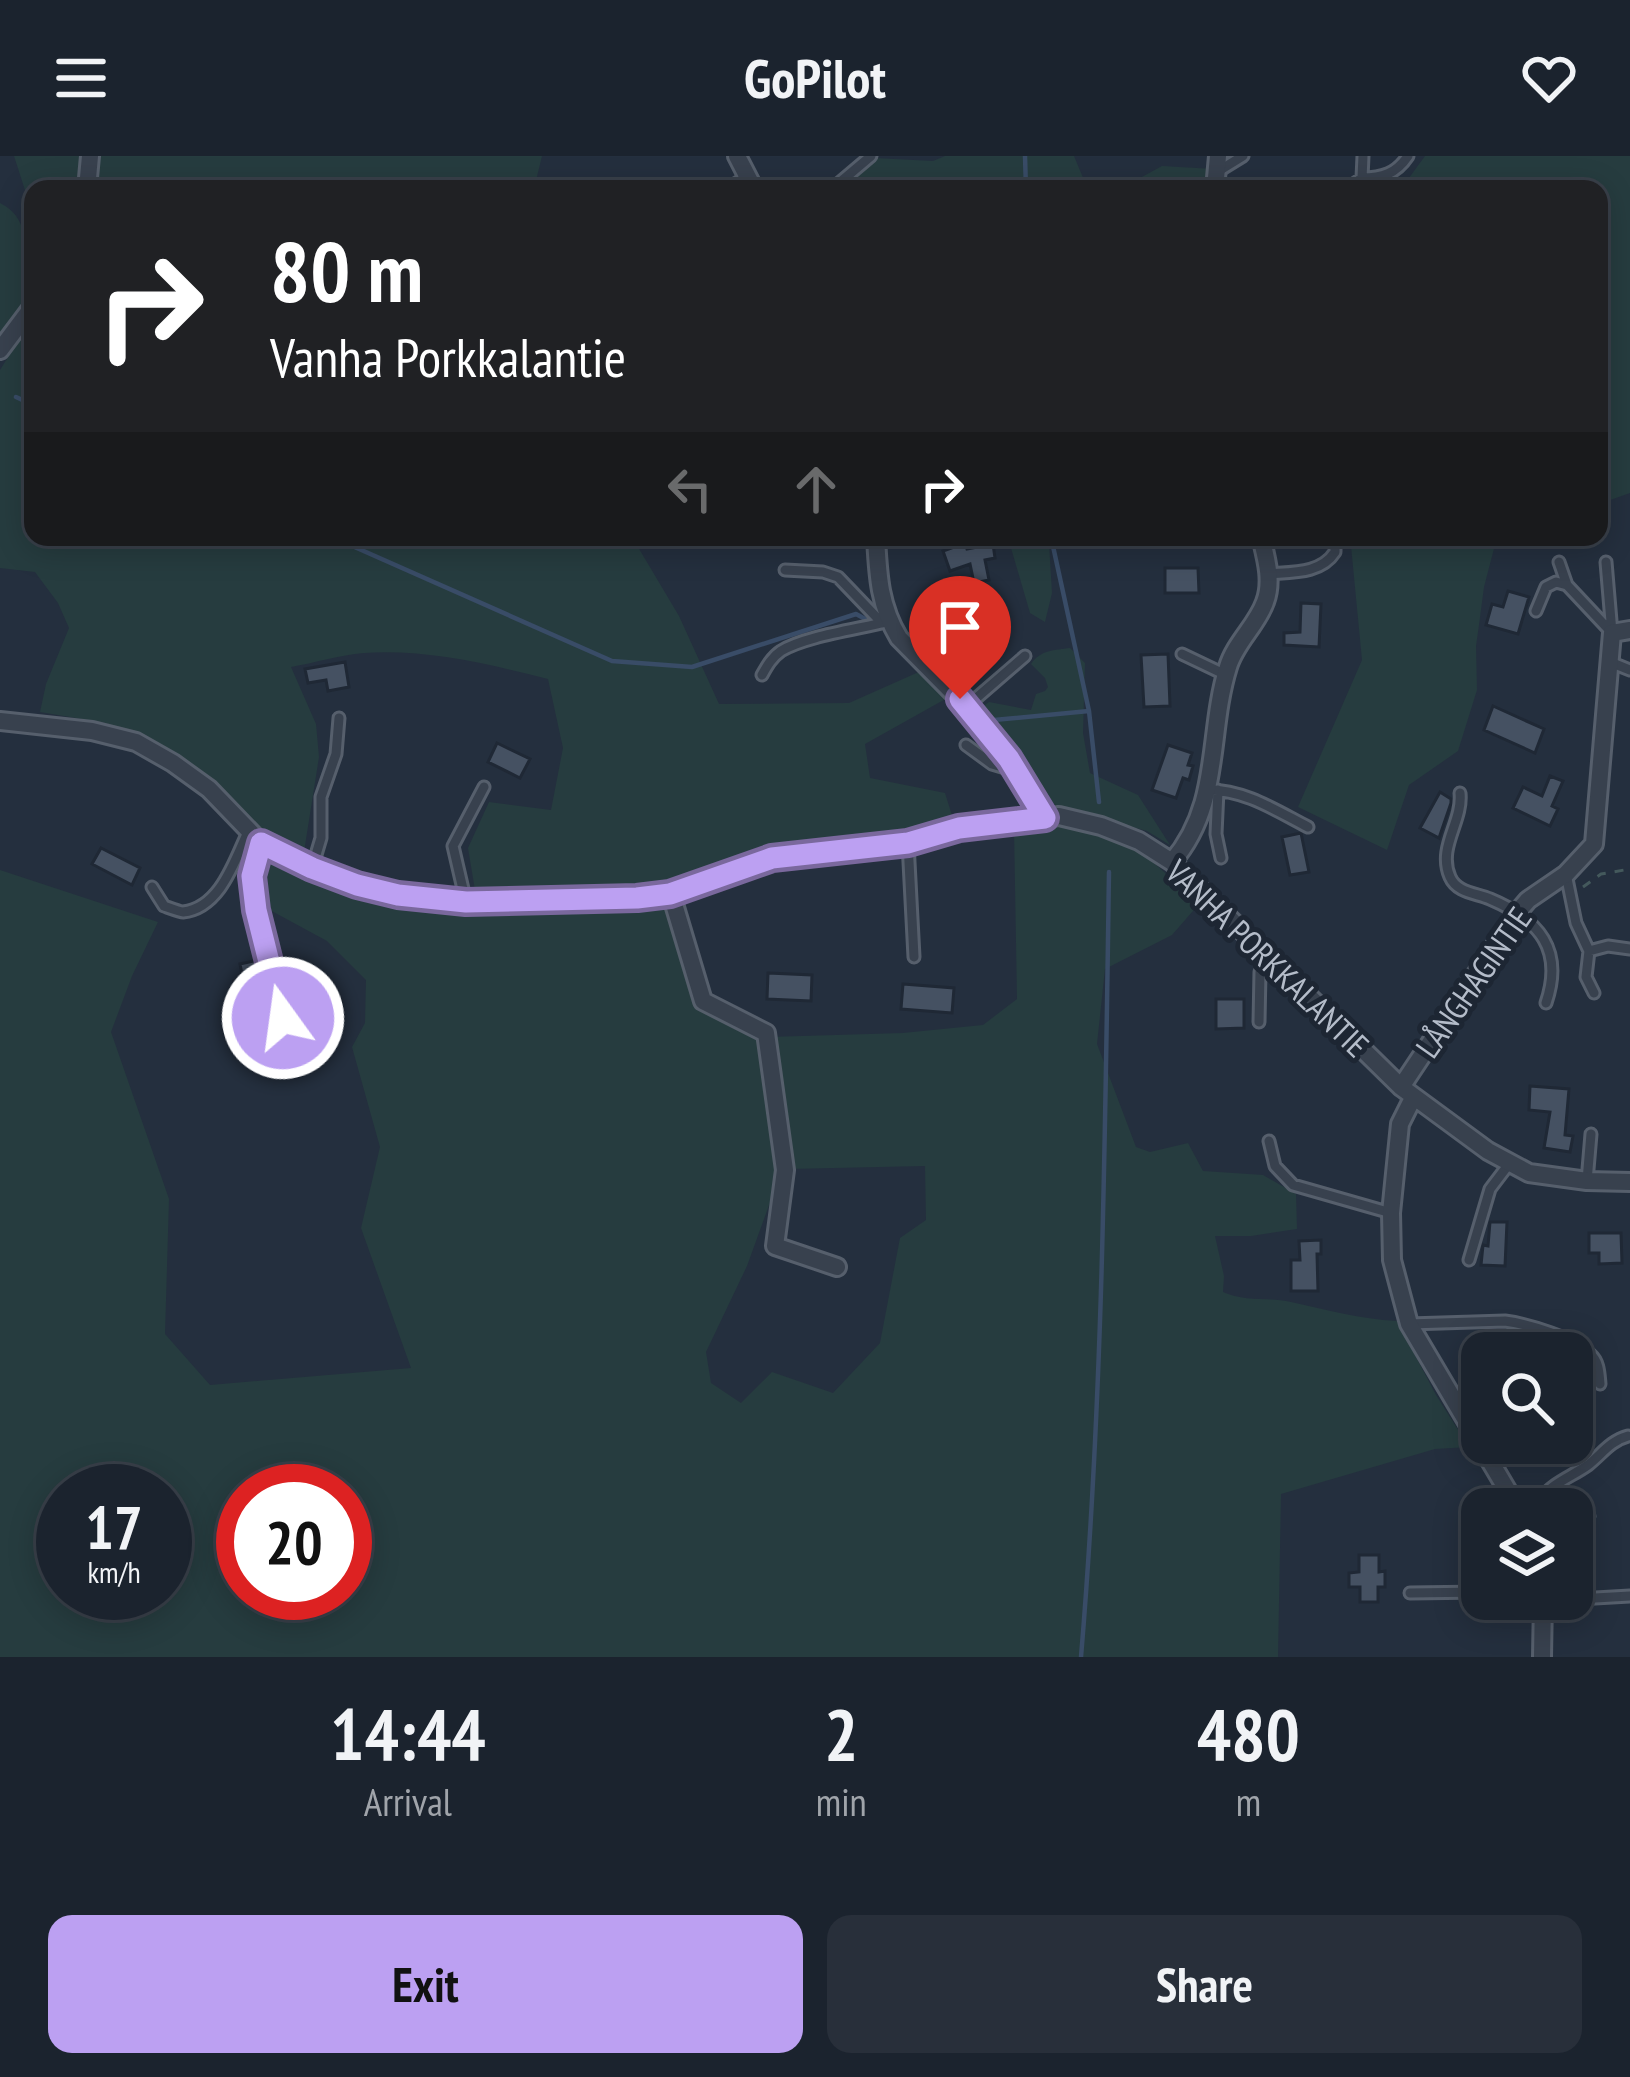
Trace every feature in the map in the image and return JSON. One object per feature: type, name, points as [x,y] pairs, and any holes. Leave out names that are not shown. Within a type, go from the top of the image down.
[{"type":"street","points":[[0,350],[24,317]]},
{"type":"street","points":[[877,546],[886,622],[966,707],[1017,772],[1045,818]]},
{"type":"street","points":[[1172,862],[1213,790],[1229,661],[1265,602],[1268,574],[1263,546]]},
{"type":"street","name":"LÅNGHAGINTIE","points":[[1504,1488],[1409,1324],[1392,1260],[1391,1213],[1400,1124],[1407,1092],[1516,914],[1594,844],[1610,662],[1621,632]]},
{"type":"street","name":"VANHA PORKKALANTIE","points":[[0,721],[92,731],[136,742],[209,790],[255,837],[312,868],[398,895],[466,902],[637,898],[670,894],[772,858],[908,843],[959,828],[1059,816],[1101,826],[1139,841],[1172,862],[1407,1092],[1509,1164],[1529,1173],[1630,1182]]},
{"type":"street","points":[[670,894],[703,1001],[766,1033],[785,1170],[776,1246],[837,1267]]},
{"type":"street","points":[[1542,1657],[1543,1620]]},
{"type":"lane","points":[[843,180],[871,156]]},
{"type":"lane","points":[[1217,175],[1244,156]]},
{"type":"lane","points":[[1362,178],[1363,156]]},
{"type":"lane","points":[[1359,180],[1381,178],[1398,169],[1408,156]]},
{"type":"lane","points":[[1217,175],[1260,180]]},
{"type":"lane","points":[[1268,574],[1325,564],[1335,546]]},
{"type":"lane","points":[[1559,562],[1567,585]]},
{"type":"lane","points":[[1606,562],[1621,632]]},
{"type":"lane","points":[[785,570],[838,577],[886,622]]},
{"type":"lane","points":[[1535,611],[1546,587],[1556,582],[1567,585],[1621,632]]},
{"type":"lane","points":[[762,675],[781,652],[801,643],[886,622]]},
{"type":"lane","points":[[1182,654],[1226,675]]},
{"type":"lane","points":[[966,707],[1025,656]]},
{"type":"lane","points":[[1610,662],[1630,670]]},
{"type":"lane","points":[[312,868],[321,838],[321,797],[336,754],[340,718]]},
{"type":"lane","points":[[966,745],[992,764],[1017,772]]},
{"type":"lane","points":[[466,902],[453,846],[484,787]]},
{"type":"lane","points":[[1221,858],[1213,790],[1247,796],[1308,827]]},
{"type":"lane","points":[[1460,793],[1447,854],[1452,882],[1459,889],[1494,900],[1530,924],[1552,956],[1554,971],[1546,1004]]},
{"type":"lane","points":[[152,887],[164,907],[182,912],[202,904],[221,888],[255,837]]},
{"type":"lane","points":[[255,837],[256,910],[283,1018]]},
{"type":"lane","points":[[908,843],[914,957]]},
{"type":"lane","points":[[1565,874],[1576,923],[1589,951],[1586,977],[1594,993]]},
{"type":"lane","points":[[1589,951],[1608,946],[1630,949]]},
{"type":"lane","points":[[1259,1022],[1260,972],[1269,959]]},
{"type":"lane","points":[[1587,1180],[1592,1134]]},
{"type":"lane","points":[[1269,1141],[1276,1166],[1293,1185],[1391,1213]]},
{"type":"lane","points":[[1469,1260],[1490,1190],[1509,1164]]},
{"type":"lane","points":[[1409,1324],[1521,1323],[1592,1354],[1600,1384]]},
{"type":"lane","points":[[1549,1488],[1588,1464],[1614,1440],[1628,1436]]},
{"type":"lane","points":[[1411,1593],[1461,1592]]},
{"type":"lane","points":[[1593,1598],[1630,1596]]},
{"type":"path","points":[[1571,894],[1601,874],[1630,869]]},
{"type":"green space","points":[[14,156],[82,156],[81,180],[24,180],[24,187]]},
{"type":"green space","points":[[98,156],[542,156],[536,180],[94,180]]},
{"type":"green space","points":[[945,156],[1074,156],[1084,180],[852,180],[875,158],[933,161]]},
{"type":"green space","points":[[1425,156],[1630,156],[1630,493],[1608,501],[1608,180],[1407,180]]},
{"type":"green space","points":[[1162,166],[1214,169],[1213,180],[1136,180]]},
{"type":"green space","points":[[0,203],[16,216],[24,234],[24,303],[0,338]]},
{"type":"green space","points":[[24,331],[24,546],[637,546],[679,616],[719,704],[849,703],[921,671],[949,697],[865,744],[870,778],[945,793],[955,825],[894,840],[771,854],[674,884],[475,890],[468,848],[489,802],[551,810],[563,748],[548,679],[480,663],[387,652],[291,667],[316,724],[319,757],[304,852],[266,835],[189,768],[106,723],[40,712],[69,628],[35,572],[0,568],[0,370]]},
{"type":"green space","points":[[1049,546],[1052,593],[1045,622],[1030,613],[1011,548]]},
{"type":"green space","points":[[1351,546],[1495,546],[1476,646],[1477,690],[1458,751],[1409,785],[1387,850],[1298,807],[1362,660]]},
{"type":"green space","points":[[1070,648],[1085,663],[1083,733],[1090,773],[1138,795],[1170,845],[1147,831],[1059,807],[1042,796],[1003,733],[986,715],[989,702],[1031,710],[1036,694],[1048,687],[1031,664],[1043,653]]},
{"type":"green space","points":[[1061,823],[1115,838],[1141,851],[1199,904],[1172,935],[1105,969],[1097,1044],[1136,1147],[1150,1152],[1188,1143],[1203,1171],[1263,1175],[1296,1194],[1297,1229],[1215,1236],[1223,1292],[1397,1321],[1461,1434],[1461,1447],[1435,1449],[1281,1494],[1278,1657],[0,1657],[0,870],[158,922],[111,1032],[169,1199],[165,1334],[210,1385],[411,1368],[361,1228],[380,1147],[352,1047],[365,1023],[366,980],[327,941],[268,909],[267,850],[368,893],[667,900],[699,1004],[762,1037],[782,1169],[747,1266],[706,1352],[711,1383],[741,1403],[772,1372],[833,1393],[880,1343],[900,1238],[926,1220],[925,1166],[788,1169],[768,1037],[983,1025],[1017,999],[1014,829]]},
{"type":"building","points":[[957,546],[993,546],[995,558],[985,560],[989,580],[974,583],[970,564],[950,571],[943,551]]},
{"type":"building","points":[[1165,568],[1198,568],[1199,593],[1165,593]]},
{"type":"building","points":[[1508,591],[1529,597],[1518,634],[1486,625],[1492,604],[1503,607]]},
{"type":"building","points":[[1301,603],[1321,604],[1319,647],[1284,645],[1284,633],[1300,632]]},
{"type":"building","points":[[1168,654],[1170,706],[1144,707],[1141,655]]},
{"type":"building","points":[[345,662],[349,687],[328,691],[326,680],[308,683],[305,669]]},
{"type":"building","points":[[1493,706],[1544,729],[1535,753],[1484,730]]},
{"type":"building","points":[[497,743],[530,759],[520,778],[488,762]]},
{"type":"building","points":[[1168,745],[1192,753],[1189,780],[1183,778],[1176,798],[1152,790]]},
{"type":"building","points":[[1550,776],[1563,781],[1552,806],[1558,809],[1550,826],[1513,808],[1523,787],[1542,796]]},
{"type":"building","points":[[1440,792],[1451,803],[1439,838],[1420,828]]},
{"type":"building","points":[[1301,833],[1309,872],[1290,875],[1282,837]]},
{"type":"building","points":[[101,848],[140,868],[132,885],[92,864]]},
{"type":"building","points":[[258,960],[267,989],[237,995],[234,981],[243,979],[240,964]]},
{"type":"building","points":[[768,973],[812,975],[811,1001],[767,999]]},
{"type":"building","points":[[903,984],[954,988],[952,1013],[901,1009]]},
{"type":"building","points":[[1216,999],[1244,999],[1244,1028],[1216,1029]]},
{"type":"building","points":[[1530,1086],[1569,1089],[1565,1135],[1573,1136],[1570,1152],[1544,1148],[1550,1112],[1529,1110]]},
{"type":"building","points":[[1490,1222],[1507,1222],[1505,1266],[1481,1265]]},
{"type":"building","points":[[1589,1233],[1621,1233],[1622,1263],[1599,1264],[1599,1253],[1589,1253]]},
{"type":"building","points":[[1321,1240],[1318,1291],[1291,1291],[1291,1260],[1300,1260],[1299,1241]]},
{"type":"building","points":[[1359,1555],[1379,1555],[1385,1587],[1378,1587],[1378,1602],[1360,1602],[1360,1587],[1349,1587],[1349,1573],[1359,1572]]},
{"type":"waterway","points":[[1025,156],[1026,180]]},
{"type":"waterway","points":[[16,397],[24,401]]},
{"type":"waterway","points":[[352,546],[612,661],[692,667],[856,614],[869,621]]},
{"type":"waterway","points":[[1053,546],[1089,711]]},
{"type":"waterway","points":[[994,720],[1089,711],[1099,802]]},
{"type":"waterway","points":[[1081,1657],[1098,1363],[1109,872]]},
{"type":"route","points":[[283,1018],[256,910],[252,876],[261,843],[312,868],[398,895],[466,902],[637,898],[670,894],[772,858],[908,843],[959,828],[1045,818],[1009,759],[960,699]]}]
